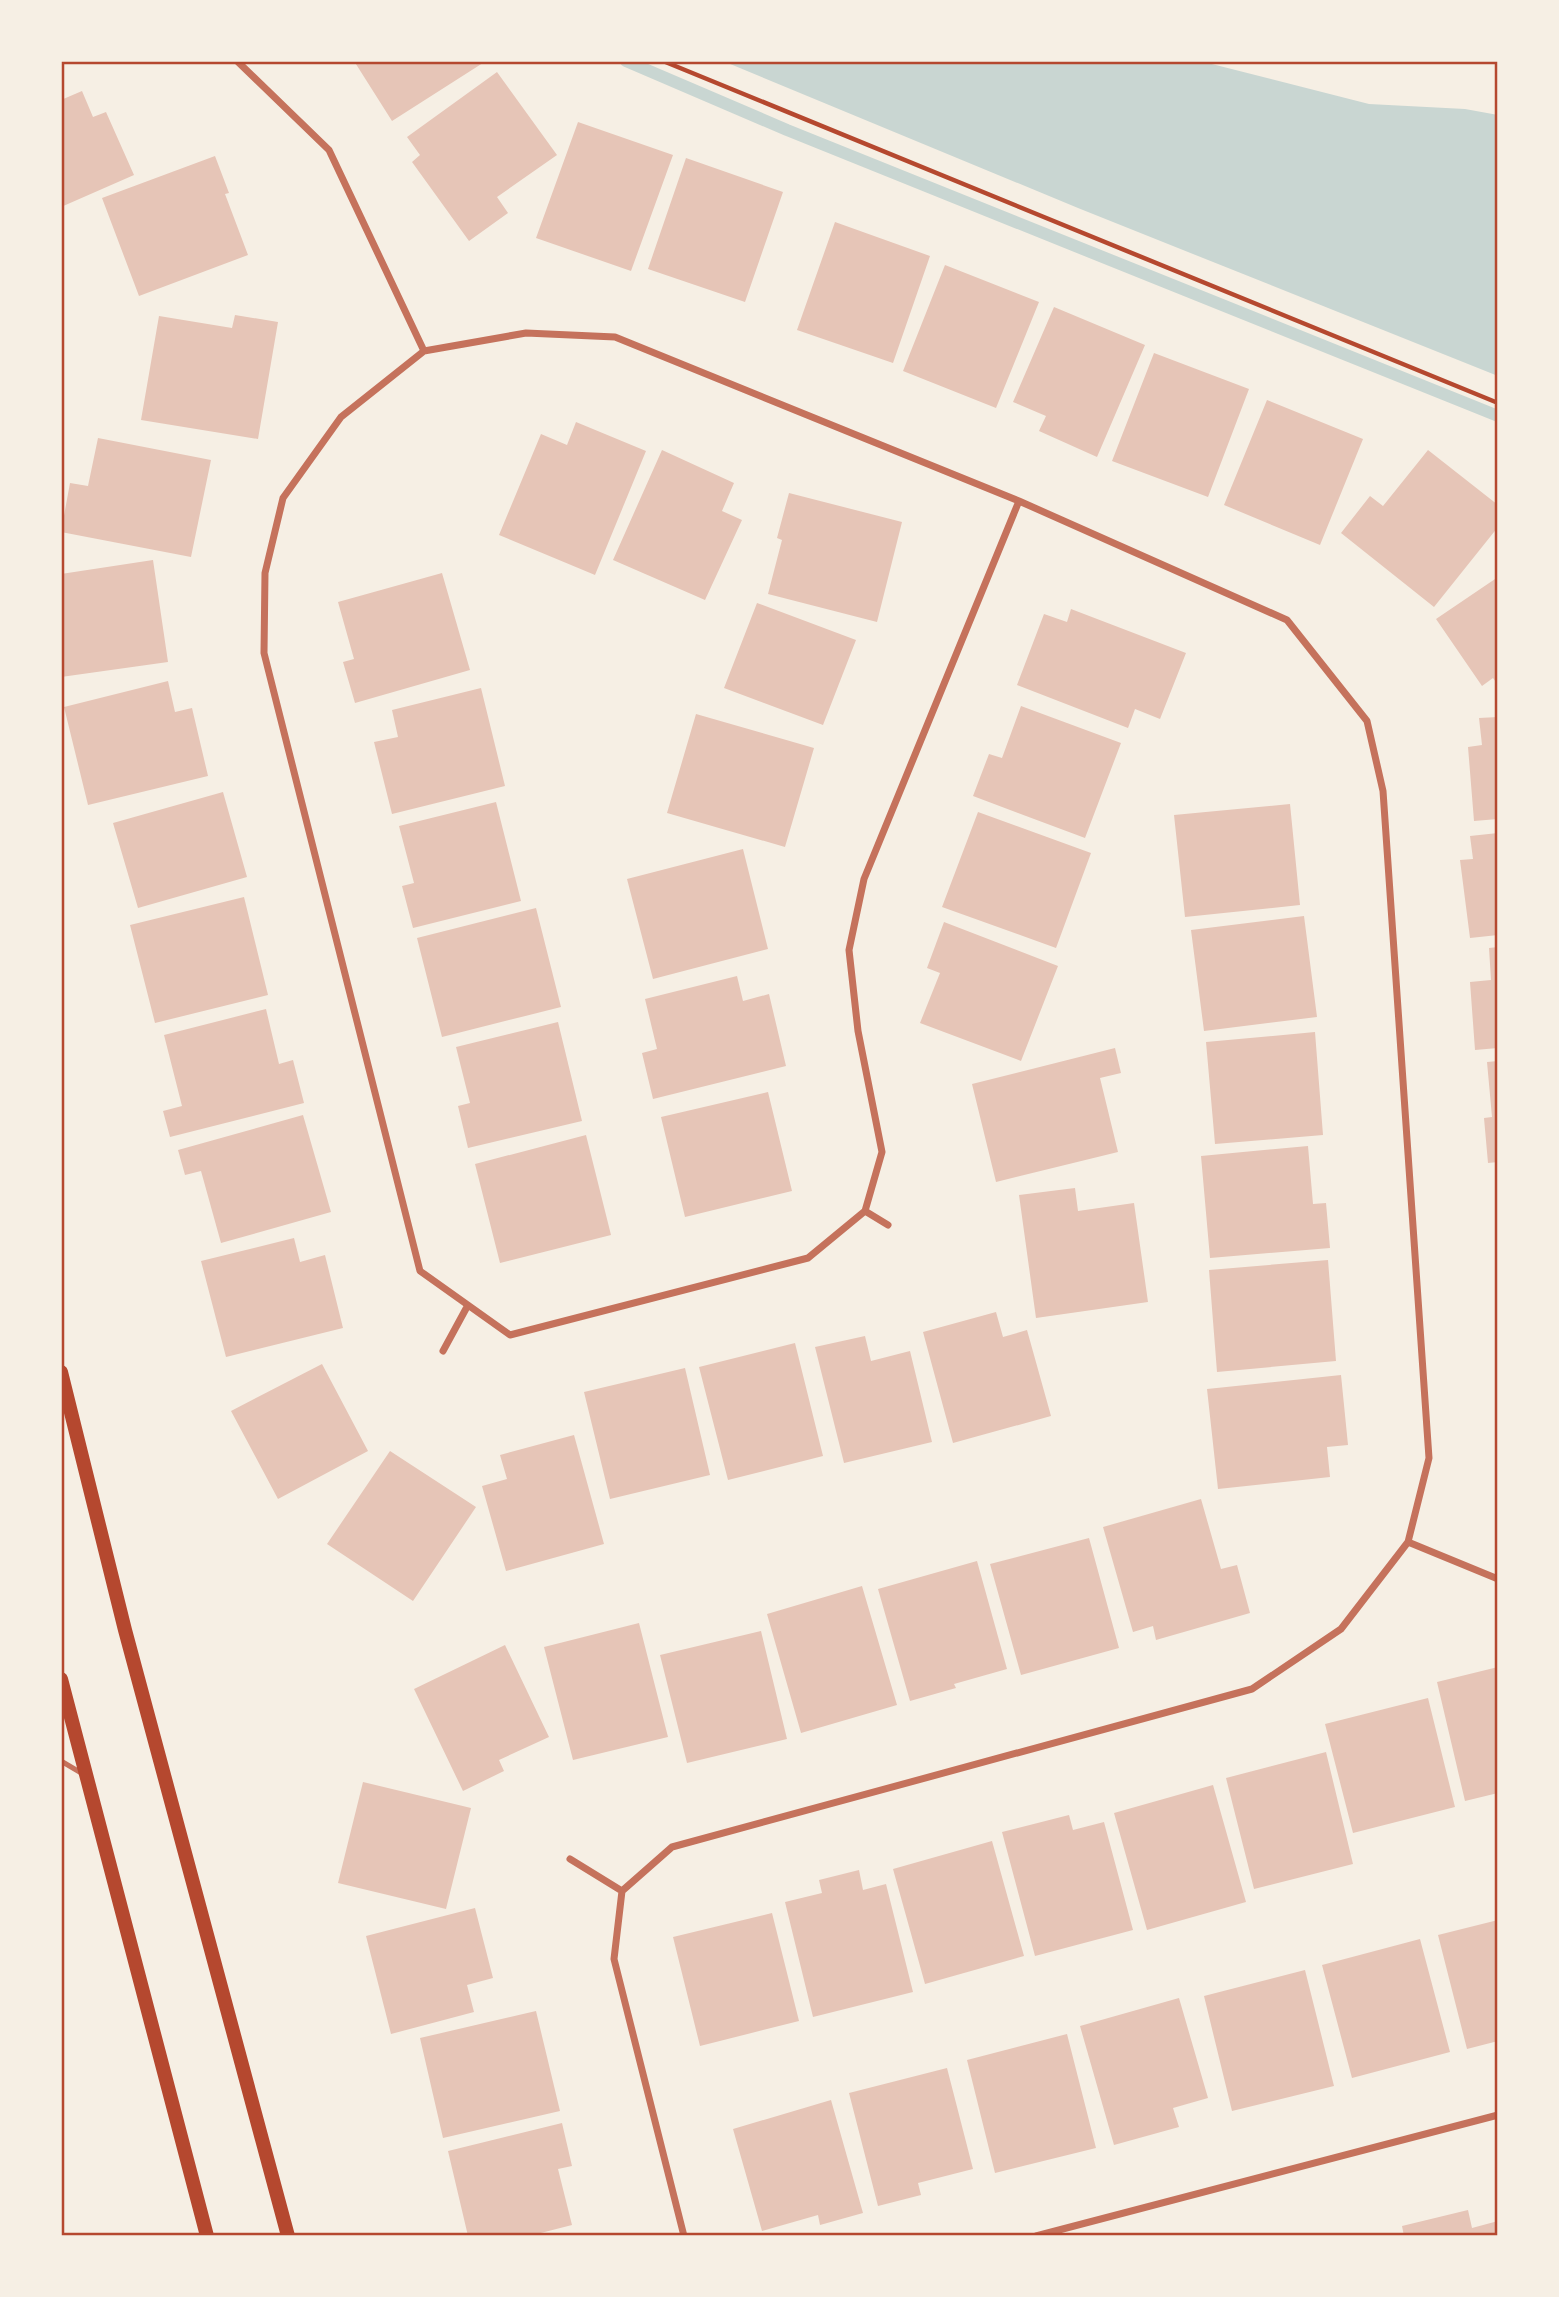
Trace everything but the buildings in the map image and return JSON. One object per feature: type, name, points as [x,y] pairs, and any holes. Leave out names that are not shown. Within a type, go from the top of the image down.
[{"type":"main road","points":[[61,1372],[125,1630],[288,2236]]},
{"type":"main road","points":[[61,1679],[207,2236]]},
{"type":"street","points":[[237,61],[329,150],[424,351]]},
{"type":"street","points":[[684,2236],[614,1959],[622,1891],[672,1847],[1252,1689],[1341,1629],[1408,1542],[1429,1458],[1383,791],[1367,721],[1287,620],[1019,501],[615,337],[526,333],[424,351],[341,417],[283,498],[265,573],[264,653],[420,1271],[510,1335],[808,1258],[865,1212],[882,1152],[858,1031],[849,950],[851,938],[864,879],[1019,501]]},
{"type":"street","points":[[865,1212],[888,1225]]},
{"type":"street","points":[[443,1351],[468,1305]]},
{"type":"street","points":[[1408,1542],[1498,1579]]},
{"type":"street","points":[[570,1859],[622,1891]]},
{"type":"street","points":[[1035,2236],[1498,2115]]},
{"type":"lane","points":[[61,1761],[87,1776]]},
{"type":"path","points":[[663,61],[1498,403]]},
{"type":"shaded area","points":[[723,61],[1200,61],[1369,104],[1465,109],[1498,115],[1498,376],[1078,208]]},
{"type":"waterway","points":[[626,61],[787,130],[1498,416]]}]
